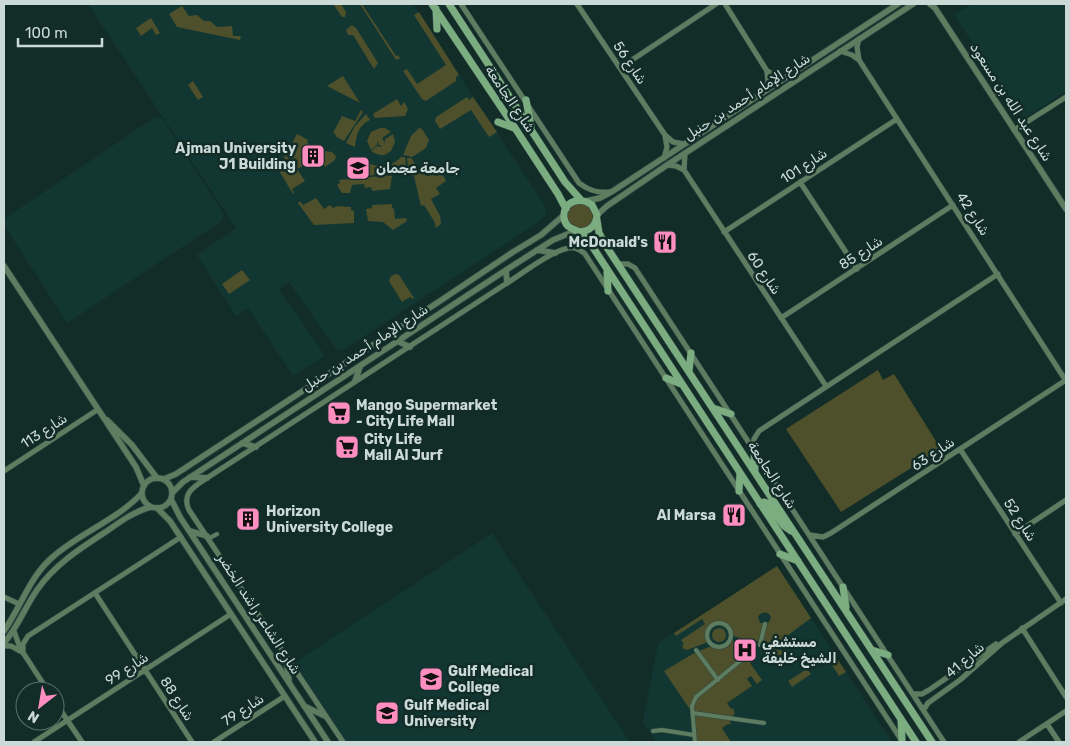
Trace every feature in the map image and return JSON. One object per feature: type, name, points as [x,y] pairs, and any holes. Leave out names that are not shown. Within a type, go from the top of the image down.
[{"type":"main road","name":"شارع الجامعة","points":[[449,4],[568,187],[584,200]]},
{"type":"main road","name":"شارع الجامعة","points":[[434,6],[558,194],[565,212]]},
{"type":"main road","points":[[434,6],[437,29]]},
{"type":"main road","points":[[526,100],[531,129]]},
{"type":"main road","points":[[498,122],[515,128]]},
{"type":"main road","points":[[584,200],[592,205],[596,217],[595,223],[589,230],[577,232],[567,225],[565,212],[574,201],[584,200]]},
{"type":"main road","name":"شارع الجامعة","points":[[596,217],[602,240],[932,742]]},
{"type":"main road","name":"شارع الجامعة","points":[[577,232],[594,249],[916,742]]},
{"type":"main road","points":[[607,269],[608,291]]},
{"type":"main road","points":[[689,371],[691,353]]},
{"type":"main road","points":[[666,378],[681,384]]},
{"type":"main road","points":[[713,408],[730,414]]},
{"type":"main road","points":[[754,450],[755,472]]},
{"type":"main road","points":[[739,491],[740,473]]},
{"type":"main road","points":[[760,504],[767,503],[784,526],[794,532]]},
{"type":"main road","points":[[780,554],[798,561]]},
{"type":"main road","points":[[843,587],[846,610]]},
{"type":"main road","points":[[872,650],[888,655]]},
{"type":"main road","points":[[900,718],[902,742]]},
{"type":"street","points":[[461,4],[579,183],[595,192],[613,191]]},
{"type":"street","name":"شارع 56","points":[[577,4],[665,135]]},
{"type":"street","points":[[620,68],[716,4]]},
{"type":"street","points":[[725,4],[767,71],[768,83],[766,90]]},
{"type":"street","name":"شارع الإمام أحمد بن حنبل","points":[[584,200],[600,198],[613,191],[898,4]]},
{"type":"street","name":"شارع الإمام أحمد بن حنبل","points":[[596,217],[613,201],[684,153],[913,4]]},
{"type":"street","name":"شارع عبد الله بن مسعود","points":[[933,5],[1066,209]]},
{"type":"street","points":[[859,60],[857,47],[860,38]]},
{"type":"street","points":[[840,51],[848,53],[859,60]]},
{"type":"street","name":"شارع 42","points":[[859,60],[1066,380]]},
{"type":"street","points":[[767,71],[786,78]]},
{"type":"street","points":[[1014,130],[1066,97]]},
{"type":"street","name":"شارع 101","points":[[724,232],[897,119]]},
{"type":"street","points":[[665,135],[673,142],[684,144]]},
{"type":"street","points":[[664,158],[667,146],[665,135]]},
{"type":"street","points":[[667,165],[676,166],[684,170],[684,153]]},
{"type":"street","name":"شارع 60","points":[[684,170],[826,386]]},
{"type":"street","points":[[800,182],[858,269]]},
{"type":"street","name":"شارع 85","points":[[781,318],[953,205]]},
{"type":"street","name":"شارع الإمام أحمد بن حنبل","points":[[164,479],[185,468],[541,234],[565,212]]},
{"type":"street","name":"شارع الإمام أحمد بن حنبل","points":[[172,496],[180,484],[190,477],[397,341],[560,236],[577,232]]},
{"type":"street","points":[[343,742],[189,510],[186,499],[190,490],[507,283],[555,253],[567,248],[580,250],[585,254],[902,742]]},
{"type":"street","points":[[537,250],[555,253]]},
{"type":"street","points":[[618,264],[628,264],[635,268],[944,742]]},
{"type":"street","points":[[4,266],[136,467],[144,486]]},
{"type":"street","points":[[506,270],[507,283]]},
{"type":"street","points":[[754,450],[754,439],[759,431],[998,274]]},
{"type":"street","points":[[397,341],[410,347]]},
{"type":"street","points":[[356,381],[361,366]]},
{"type":"street","name":"شارع 63","points":[[810,535],[818,537],[832,533],[1066,380]]},
{"type":"street","points":[[97,410],[132,445],[157,478]]},
{"type":"street","name":"شارع 113","points":[[6,470],[97,410]]},
{"type":"street","points":[[742,431],[759,431]]},
{"type":"street","points":[[242,444],[256,447]]},
{"type":"street","name":"شارع 52","points":[[960,449],[1015,534],[1064,601]]},
{"type":"street","points":[[4,462],[6,470]]},
{"type":"street","points":[[190,477],[207,478]]},
{"type":"street","points":[[4,631],[39,571],[54,555],[132,503],[142,493],[144,486],[149,480],[164,479],[170,484],[172,496],[164,506],[135,512],[59,564],[36,591],[15,634],[4,644]]},
{"type":"street","points":[[142,493],[143,498],[154,507]]},
{"type":"street","name":"شارع الشاعر راشد الخضر","points":[[172,496],[177,512],[328,742]]},
{"type":"street","points":[[1015,534],[1066,500]]},
{"type":"street","name":"شارع الشاعر راشد الخضر","points":[[154,507],[168,517],[315,742]]},
{"type":"street","points":[[189,530],[208,538],[217,534]]},
{"type":"street","points":[[23,652],[23,644],[28,636],[181,537]]},
{"type":"street","name":"شارع 88","points":[[95,594],[192,742]]},
{"type":"street","points":[[4,597],[19,604]]},
{"type":"street","name":"شارع 41","points":[[914,694],[922,694],[929,690],[1000,641],[1064,601]]},
{"type":"street","name":"شارع 99","points":[[34,742],[231,614]]},
{"type":"street","points":[[716,624],[726,626],[730,631],[729,642],[720,648],[710,644],[707,638],[708,630],[716,624]]},
{"type":"street","points":[[760,645],[765,624]]},
{"type":"street","points":[[1022,628],[1066,697]]},
{"type":"street","name":"شارع 41","points":[[924,709],[928,703],[960,680],[994,649],[1022,628]]},
{"type":"street","points":[[15,634],[28,636]]},
{"type":"street","points":[[15,634],[23,652],[42,681]]},
{"type":"street","points":[[4,644],[14,646],[23,652]]},
{"type":"street","points":[[696,650],[718,680]]},
{"type":"street","points":[[695,742],[692,706],[696,697],[751,652]]},
{"type":"street","points":[[286,658],[289,683]]},
{"type":"street","name":"شارع 79","points":[[214,742],[285,696]]},
{"type":"street","points":[[304,706],[325,716]]},
{"type":"street","points":[[1019,742],[1066,711]]},
{"type":"street","points":[[692,713],[764,723]]},
{"type":"street","points":[[65,717],[82,742]]},
{"type":"street","points":[[1048,724],[1059,742]]},
{"type":"street","points":[[653,731],[659,729],[694,735]]},
{"type":"shaded area","name":"جامعة عجمان","points":[[88,4],[413,4],[543,203],[546,210],[545,216],[342,351],[336,349],[289,282],[279,289],[325,356],[293,376],[248,308],[236,316],[197,255],[236,228]]},
{"type":"shaded area","points":[[971,4],[1066,4],[1066,91],[1024,119],[954,15]]},
{"type":"shaded area","points":[[155,117],[162,118],[224,214],[222,221],[67,323],[4,225],[4,219]]},
{"type":"shaded area","points":[[492,533],[630,742],[345,742],[294,663]]},
{"type":"shaded area","name":"مستشفى الشيخ خليفة","points":[[777,566],[892,742],[656,742],[643,722],[658,643]]},
{"type":"green space","points":[[333,4],[341,4],[346,12],[345,17],[342,17]]},
{"type":"green space","points":[[360,4],[362,4],[396,56],[398,55],[400,58],[396,60]]},
{"type":"green space","points":[[182,6],[189,16],[197,15],[204,21],[210,21],[217,27],[232,26],[233,36],[241,36],[240,40],[177,27],[169,14]]},
{"type":"green space","points":[[419,12],[459,75],[456,77],[456,81],[426,101],[422,99],[403,71],[407,69],[417,84],[446,65],[414,15]]},
{"type":"green space","points":[[151,18],[160,33],[156,35],[152,28],[141,36],[136,28]]},
{"type":"green space","points":[[352,25],[356,28],[378,63],[374,69],[353,35],[348,35],[346,30]]},
{"type":"green space","points":[[343,76],[360,103],[327,86]]},
{"type":"green space","points":[[193,81],[203,97],[198,100],[188,85]]},
{"type":"green space","points":[[467,97],[469,100],[473,97],[497,132],[489,137],[471,110],[440,129],[435,121],[436,117]]},
{"type":"green space","points":[[397,99],[401,106],[404,102],[408,109],[405,116],[375,118],[373,114]]},
{"type":"green space","points":[[361,110],[363,112],[344,141],[335,136],[336,134],[333,133],[342,116],[355,121]]},
{"type":"green space","points":[[366,114],[370,120],[359,131],[355,147],[346,143],[355,126]]},
{"type":"green space","points":[[385,128],[391,132],[382,138],[385,143],[385,139],[393,134],[395,142],[391,151],[384,155],[371,151],[377,146],[382,146],[377,141],[377,145],[371,150],[367,141],[371,132]]},
{"type":"green space","points":[[419,128],[422,129],[429,140],[426,148],[412,157],[403,155],[411,136]]},
{"type":"green space","points":[[297,134],[308,140],[307,143],[310,145],[301,161],[303,166],[297,169],[305,181],[292,189],[293,194],[278,169]]},
{"type":"green space","points":[[323,151],[332,152],[336,156],[335,160],[325,167],[320,158]]},
{"type":"green space","points":[[401,157],[405,157],[407,175],[392,175],[390,189],[372,191],[371,187],[365,188],[364,184],[352,185],[350,193],[342,193],[337,185],[340,183],[339,180],[391,175],[391,173],[366,176],[366,165],[368,163],[386,166],[394,163]]},
{"type":"green space","points":[[407,158],[411,158],[423,174],[437,164],[446,181],[436,188],[440,194],[431,199],[440,216],[441,224],[436,228],[424,205],[421,206],[414,176],[409,175]]},
{"type":"green space","points":[[316,198],[324,209],[330,205],[333,208],[337,206],[351,207],[351,210],[354,211],[354,223],[314,225],[298,203],[300,201],[303,205]]},
{"type":"green space","points":[[580,203],[589,207],[593,216],[589,225],[580,229],[571,225],[567,216],[571,207]]},
{"type":"green space","points":[[392,204],[395,219],[406,218],[407,221],[393,230],[383,222],[368,221],[366,209],[372,208],[372,205]]},
{"type":"green space","points":[[242,270],[250,280],[229,294],[222,284]]},
{"type":"green space","points":[[399,275],[413,299],[410,297],[402,302],[389,281],[391,276]]},
{"type":"green space","points":[[878,370],[883,380],[894,374],[939,446],[935,453],[841,512],[786,429]]},
{"type":"green space","points":[[777,566],[811,618],[787,636],[784,647],[761,642],[766,623],[769,622],[771,617],[768,613],[765,613],[758,617],[760,623],[764,623],[760,642],[732,636],[728,626],[715,623],[706,632],[708,642],[687,650],[684,649],[682,646],[684,644],[681,640],[705,624],[702,619],[676,636],[674,633]]},
{"type":"green space","points":[[716,628],[722,628],[726,635],[722,642],[716,642],[712,638],[712,632]]},
{"type":"green space","points":[[731,640],[753,645],[754,648],[721,676],[717,676],[699,651],[712,646],[722,648]]},
{"type":"green space","points":[[766,647],[785,651],[789,660],[779,667],[768,651],[764,654],[762,650]]},
{"type":"green space","points":[[696,652],[714,677],[714,680],[694,697],[689,708],[664,671]]},
{"type":"green space","points":[[752,653],[756,659],[750,663],[762,680],[757,684],[751,676],[749,677],[747,679],[752,686],[727,703],[731,709],[733,708],[735,713],[732,717],[695,711],[693,704],[698,697]]},
{"type":"green space","points":[[836,657],[846,672],[839,676],[832,665],[836,663],[834,658]]},
{"type":"green space","points":[[807,669],[811,674],[792,687],[788,681]]},
{"type":"green space","points":[[696,715],[729,719],[731,724],[722,728],[731,742],[696,742],[694,718]]},
{"type":"place","name":"Ajman University J1 Building","points":[[313,156]]},
{"type":"place","name":"جامعة عجمان","points":[[358,168]]},
{"type":"place","name":"McDonald's","points":[[665,242]]},
{"type":"place","name":"Mango Supermarket - City Life Mall","points":[[339,413]]},
{"type":"place","name":"City Life Mall Al Jurf","points":[[347,447]]},
{"type":"place","name":"Al Marsa","points":[[734,515]]},
{"type":"place","name":"Horizon University College","points":[[248,519]]},
{"type":"place","name":"مستشفى الشيخ خليفة","points":[[745,650]]},
{"type":"place","name":"Gulf Medical College","points":[[431,679]]},
{"type":"place","name":"Gulf Medical University","points":[[387,713]]}]
